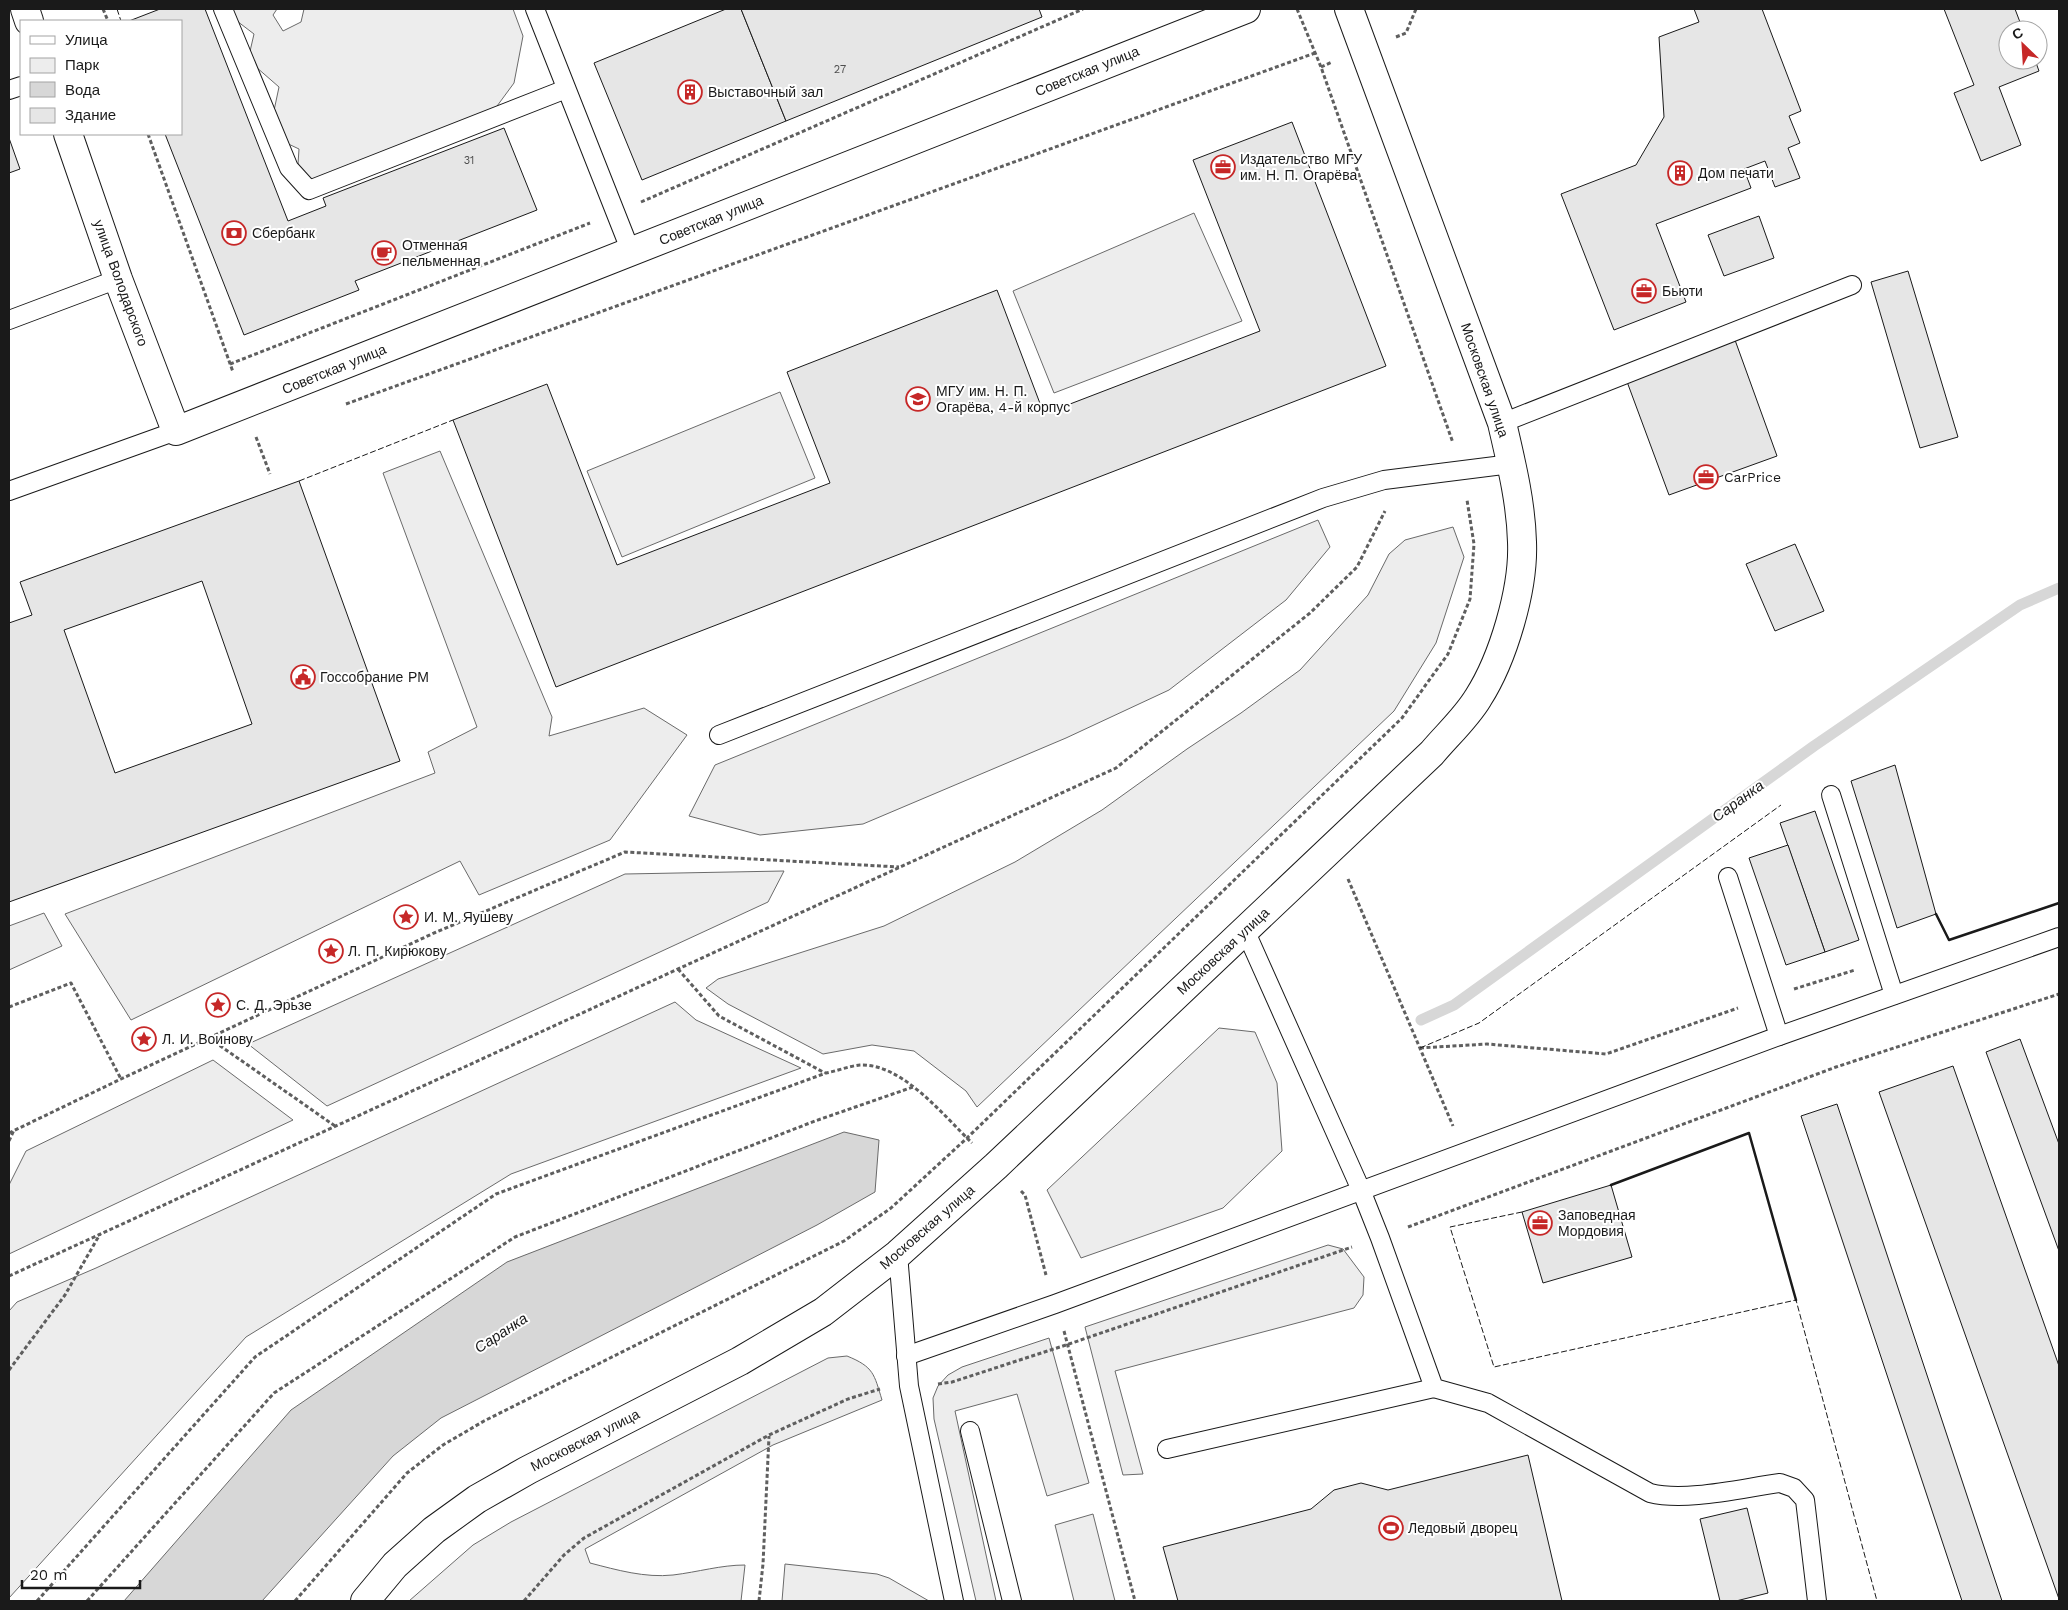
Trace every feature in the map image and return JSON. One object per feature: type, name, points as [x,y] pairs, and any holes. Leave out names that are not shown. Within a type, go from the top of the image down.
[{"type":"street","name":"Советская улица","points":[[176,431],[1246,9]]},
{"type":"street","name":"Московская улица","points":[[365,1601],[395,1565],[434,1530],[477,1499],[528,1470],[740,1361],[823,1312],[898,1254],[996,1166],[1432,754],[1478,698],[1503,645],[1516,599],[1522,543],[1517,489],[1502,423],[1349,9]]},
{"type":"street","name":"улица Володарского","points":[[68,135],[118,279],[176,431]]},
{"type":"lane","points":[[224,9],[290,168],[309,190],[566,89]]},
{"type":"lane","points":[[535,9],[631,252]]},
{"type":"lane","points":[[9,320],[118,279]]},
{"type":"lane","points":[[1502,423],[1852,286]]},
{"type":"lane","points":[[9,491],[176,431]]},
{"type":"lane","points":[[719,736],[1323,498],[1384,480],[1511,464]]},
{"type":"lane","points":[[1831,795],[1894,995]]},
{"type":"lane","points":[[1728,877],[1779,1036]]},
{"type":"lane","points":[[1245,930],[1361,1190],[1434,1388]]},
{"type":"lane","points":[[906,1356],[1055,1304],[1779,1036],[2059,937]]},
{"type":"lane","points":[[898,1254],[909,1386],[954,1601]]},
{"type":"lane","points":[[1167,1449],[1434,1388],[1488,1403],[1650,1493],[1663,1497],[1682,1497],[1780,1483],[1794,1488],[1805,1500],[1817,1601]]},
{"type":"lane","points":[[970,1431],[1012,1601]]},
{"type":"path","points":[[230,364],[616,213],[1083,9]]},
{"type":"path","points":[[295,1601],[407,1473],[443,1445],[484,1421],[844,1240],[891,1208],[967,1138],[1402,718],[1448,654],[1470,599],[1474,544],[1463,470],[1315,54],[1297,9]]},
{"type":"path","points":[[341,406],[1315,54]]},
{"type":"path","points":[[148,135],[270,474]]},
{"type":"path","points":[[9,1276],[1116,768],[1310,613],[1357,567],[1385,511],[1384,480]]},
{"type":"path","points":[[9,1133],[434,933],[625,852],[900,867]]},
{"type":"path","points":[[1348,879],[1464,1152]]},
{"type":"path","points":[[1420,1048],[1487,1044],[1606,1054],[1767,998],[1884,961]]},
{"type":"path","points":[[678,969],[719,1016],[826,1073]]},
{"type":"path","points":[[9,1007],[71,983],[121,1079]]},
{"type":"path","points":[[524,1601],[564,1554],[584,1538],[769,1435],[848,1399],[879,1389],[952,1382],[1069,1344],[1380,1238],[1836,1067],[2059,994]]},
{"type":"path","points":[[208,1038],[335,1126]]},
{"type":"path","points":[[37,1601],[255,1357],[496,1194],[826,1073],[860,1065],[888,1070],[914,1087],[1025,1195],[1041,1261],[1069,1344],[1135,1601]]},
{"type":"path","points":[[87,1601],[274,1392],[515,1237],[815,1121],[914,1087]]},
{"type":"path","points":[[9,1141],[14,1129]]},
{"type":"path","points":[[9,1370],[64,1295],[100,1234]]},
{"type":"path","points":[[759,1601],[763,1564],[769,1435]]},
{"type":"green space","points":[[230,9],[277,9],[273,15],[283,31],[301,22],[304,9],[513,9],[523,36],[514,83],[486,121],[321,184],[297,179],[299,149],[280,140],[272,120],[279,87],[248,60],[254,34],[233,18]]},
{"type":"green space","points":[[1194,213],[1242,321],[1054,393],[1013,291]]},
{"type":"green space","points":[[780,392],[815,478],[622,557],[587,471]]},
{"type":"green space","points":[[440,451],[552,717],[549,736],[644,708],[687,735],[610,840],[479,895],[460,861],[131,1020],[65,914],[435,773],[428,752],[477,727],[383,473]]},
{"type":"green space","points":[[1318,520],[1330,547],[1286,600],[1169,690],[1066,738],[863,824],[760,835],[689,816],[715,765]]},
{"type":"green space","points":[[1453,527],[1464,557],[1436,643],[1394,711],[977,1107],[966,1091],[914,1051],[872,1045],[823,1054],[728,1004],[706,988],[718,979],[884,926],[1015,862],[1102,810],[1300,670],[1368,595],[1389,554],[1405,540]]},
{"type":"green space","points":[[784,871],[768,902],[327,1106],[248,1044],[625,874]]},
{"type":"green space","points":[[44,913],[62,946],[9,970],[9,926]]},
{"type":"green space","points":[[675,1002],[696,1020],[801,1068],[511,1174],[246,1337],[9,1598],[9,1311],[17,1302],[96,1268]]},
{"type":"green space","points":[[1219,1028],[1255,1032],[1277,1083],[1282,1151],[1223,1208],[1081,1258],[1047,1190]]},
{"type":"green space","points":[[213,1060],[293,1120],[9,1254],[9,1185],[26,1151]]},
{"type":"green space","points":[[1328,1245],[1343,1249],[1364,1277],[1363,1295],[1354,1308],[1115,1371],[1143,1474],[1123,1475],[1085,1327]]},
{"type":"green space","points":[[1049,1338],[1089,1483],[1047,1496],[1017,1394],[955,1411],[996,1601],[976,1601],[934,1419],[933,1398],[938,1386],[948,1375],[962,1367]]},
{"type":"green space","points":[[847,1356],[863,1364],[872,1372],[882,1400],[773,1445],[585,1549],[590,1563],[621,1571],[652,1575],[673,1575],[718,1567],[745,1565],[741,1601],[409,1601],[473,1545],[511,1522],[828,1358]]},
{"type":"green space","points":[[1093,1514],[1115,1601],[1074,1601],[1055,1525]]},
{"type":"green space","points":[[785,1564],[877,1574],[889,1578],[929,1601],[782,1601]]},
{"type":"water","points":[[844,1132],[879,1140],[875,1192],[817,1225],[441,1418],[393,1456],[262,1601],[124,1601],[291,1410],[507,1262]]},
{"type":"building","points":[[160,9],[205,9],[288,221],[326,206],[323,198],[504,128],[537,210],[355,281],[359,290],[244,335],[165,135],[182,135],[182,20],[132,20]]},
{"type":"building","name":"Выставочный зал","points":[[726,9],[741,9],[786,121],[642,180],[594,63]]},
{"type":"building","points":[[741,9],[1039,9],[1042,17],[786,121]]},
{"type":"building","name":"Дом печати","points":[[1694,9],[1762,9],[1801,111],[1789,116],[1800,143],[1788,148],[1800,178],[1775,187],[1765,161],[1744,169],[1751,188],[1656,224],[1686,302],[1614,330],[1561,194],[1636,165],[1664,117],[1659,37],[1699,22]]},
{"type":"building","points":[[1944,9],[2015,9],[2019,20],[1998,20],[1998,70],[2039,71],[1999,87],[2021,145],[1981,161],[1954,93],[1974,85]]},
{"type":"building","name":"МГУ им. Н. П. Огарёва, 4-й корпус","points":[[1292,122],[1386,366],[556,687],[453,420],[547,384],[617,565],[830,483],[787,372],[997,290],[1044,414],[1260,331],[1193,160]]},
{"type":"building","points":[[9,138],[20,169],[9,173]]},
{"type":"building","points":[[1759,216],[1774,258],[1724,276],[1708,235]]},
{"type":"building","points":[[1908,271],[1958,437],[1920,448],[1871,282]]},
{"type":"building","points":[[1735,340],[1777,456],[1669,495],[1626,379]]},
{"type":"building","name":"Госсобрание РМ","points":[[299,481],[400,761],[9,902],[9,623],[32,615],[20,582]],"holes":[[[202,581],[252,724],[115,773],[64,630]]]},
{"type":"building","points":[[1795,544],[1824,611],[1775,631],[1746,564]]},
{"type":"building","points":[[1895,765],[1936,914],[1897,928],[1851,781]]},
{"type":"building","points":[[1815,811],[1859,940],[1825,952],[1780,823]]},
{"type":"building","points":[[1788,845],[1825,952],[1786,965],[1749,858]]},
{"type":"building","points":[[2020,1039],[2059,1144],[2059,1251],[1986,1052]]},
{"type":"building","points":[[1953,1066],[2059,1366],[2059,1599],[1879,1092]]},
{"type":"building","points":[[1837,1104],[2002,1601],[1962,1601],[1801,1116]]},
{"type":"building","points":[[1611,1185],[1632,1257],[1543,1283],[1522,1212]]},
{"type":"building","name":"Ледовый дворец","points":[[1528,1455],[1562,1601],[1178,1601],[1163,1547],[1311,1509],[1334,1490],[1361,1483],[1388,1490]]},
{"type":"building","points":[[1747,1508],[1768,1593],[1736,1601],[1720,1601],[1700,1519]]},
{"type":"waterway","name":"Саранка","points":[[1421,1020],[1454,1005],[1814,746],[2020,605],[2059,588]]},
{"type":"fence","points":[[117,9],[121,20]]},
{"type":"fence","points":[[299,481],[453,420]]},
{"type":"fence","points":[[1420,1048],[1479,1023],[1781,805]]},
{"type":"fence","points":[[1522,1212],[1450,1227],[1494,1367],[1796,1300],[1877,1601]]},
{"type":"wall","points":[[1936,914],[1949,940],[2059,903]]},
{"type":"wall","points":[[1611,1185],[1749,1133],[1796,1300]]},
{"type":"place","name":"Выставочный зал","points":[[690,92]]},
{"type":"place","name":"Издательство МГУ им. Н. П. Огарёва","points":[[1223,167]]},
{"type":"place","name":"Дом печати","points":[[1680,173]]},
{"type":"place","name":"Сбербанк","points":[[234,233]]},
{"type":"place","name":"Отменная пельменная","points":[[384,253]]},
{"type":"place","name":"Бьюти","points":[[1644,291]]},
{"type":"place","name":"МГУ им. Н. П. Огарёва, 4-й корпус","points":[[918,399]]},
{"type":"place","name":"CarPrice","points":[[1706,477]]},
{"type":"place","name":"Госсобрание РМ","points":[[303,677]]},
{"type":"place","name":"И. М. Яушеву","points":[[406,917]]},
{"type":"place","name":"Л. П. Кирюкову","points":[[331,951]]},
{"type":"place","name":"С. Д. Эрьзе","points":[[218,1005]]},
{"type":"place","name":"Л. И. Воинову","points":[[144,1039]]},
{"type":"place","name":"Заповедная Мордовия","points":[[1540,1223]]},
{"type":"place","name":"Ледовый дворец","points":[[1391,1528]]}]
